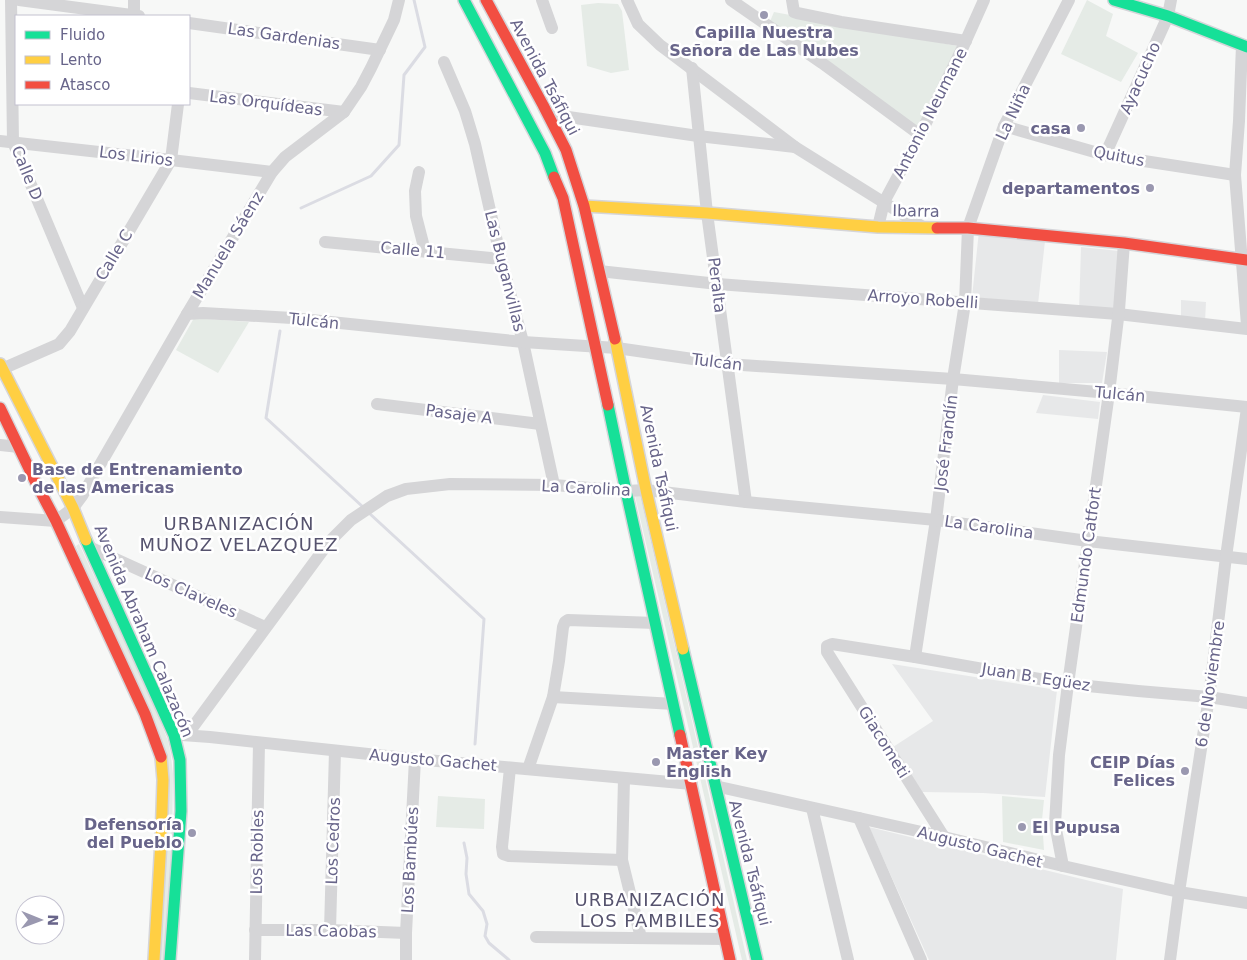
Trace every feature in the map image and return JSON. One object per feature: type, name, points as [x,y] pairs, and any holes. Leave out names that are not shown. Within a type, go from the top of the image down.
[{"type":"main road","points":[[464,0],[545,153],[562,198],[730,960]]},
{"type":"main road","name":"Avenida Tsáfiqui","points":[[486,0],[566,150],[584,206],[646,490],[714,786],[757,960]]},
{"type":"main road","points":[[1114,0],[1168,16],[1244,46]]},
{"type":"main road","name":"Ibarra","points":[[584,206],[707,213],[878,227],[968,228],[1124,243],[1244,260]]},
{"type":"main road","name":"Avenida Abraham Calazacón","points":[[1,367],[73,508],[180,735],[181,812],[170,960]]},
{"type":"main road","name":"Avenida Abraham Calazacón","points":[[0,408],[56,521],[156,739],[161,758],[163,780],[162,841],[154,960]]},
{"type":"street","name":"Calle D","points":[[11,0],[9,72],[13,142],[83,308]]},
{"type":"street","points":[[19,0],[127,15]]},
{"type":"street","points":[[134,0],[134,15]]},
{"type":"street","name":"Manuela Sáenz","points":[[73,508],[82,496],[272,172],[285,157],[344,112],[361,87],[394,20],[399,0]]},
{"type":"street","points":[[542,0],[552,28]]},
{"type":"street","points":[[627,0],[638,24],[660,45],[795,146],[923,228]]},
{"type":"street","points":[[731,0],[822,63],[920,135]]},
{"type":"street","points":[[792,0],[792,8],[796,13],[841,22],[966,41]]},
{"type":"street","name":"Antonio Neumane","points":[[878,227],[884,202],[920,135],[984,0]]},
{"type":"street","name":"La Niña","points":[[968,228],[1004,126],[1069,0]]},
{"type":"street","name":"Ayacucho","points":[[1105,155],[1168,16],[1171,0]]},
{"type":"street","name":"Las Gardenias","points":[[190,23],[380,50]]},
{"type":"street","points":[[1244,46],[1235,175],[1244,260],[1247,325]]},
{"type":"street","name":"Las Buganvillas","points":[[444,62],[465,111],[475,144],[501,259],[523,342],[554,485]]},
{"type":"street","name":"Peralta","points":[[692,68],[707,213],[746,502]]},
{"type":"street","name":"Las Orquídeas","points":[[190,93],[344,112]]},
{"type":"street","points":[[1239,121],[1247,104]]},
{"type":"street","name":"Calle C","points":[[1,367],[59,344],[70,331],[171,160],[178,105]]},
{"type":"street","points":[[548,114],[698,136],[795,146]]},
{"type":"street","name":"Quitus","points":[[1004,126],[1105,155],[1235,175]]},
{"type":"street","name":"Los Lirios","points":[[0,141],[272,172]]},
{"type":"street","points":[[418,172],[415,191],[416,216],[425,250]]},
{"type":"street","name":"José Frandín","points":[[915,657],[936,520],[953,380],[965,302],[968,228]]},
{"type":"street","name":"Calle 11","points":[[325,242],[425,250],[501,259]]},
{"type":"street","name":"Edmundo Catfort","points":[[1063,866],[1055,824],[1059,755],[1109,393],[1124,243]]},
{"type":"street","name":"Arroyo Robelli","points":[[599,271],[718,284],[1118,314],[1247,329]]},
{"type":"street","name":"Tulcán","points":[[187,314],[210,313],[292,318],[523,342],[616,348],[727,364],[953,380],[1247,407]]},
{"type":"street","name":"Pasaje A","points":[[377,404],[540,424]]},
{"type":"street","name":"6 de Noviembre","points":[[1170,960],[1209,697],[1226,557],[1242,483],[1247,407]]},
{"type":"street","points":[[0,445],[19,447]]},
{"type":"street","name":"La Carolina","points":[[180,735],[266,627],[329,542],[351,520],[386,496],[406,489],[450,484],[554,485],[626,491],[646,490],[746,502],[936,520],[1088,541],[1247,559]]},
{"type":"street","points":[[0,518],[56,521],[73,508]]},
{"type":"street","name":"Los Claveles","points":[[90,547],[266,627]]},
{"type":"street","points":[[528,769],[553,696],[565,622],[568,620],[656,623]]},
{"type":"street","name":"Juan B. Egüez","points":[[827,646],[832,644],[915,657],[1068,684],[1209,697],[1247,703]]},
{"type":"street","name":"Giacometi","points":[[827,646],[827,652],[944,837]]},
{"type":"street","points":[[553,696],[674,704]]},
{"type":"street","name":"Augusto Gachet","points":[[180,735],[415,759],[692,784]]},
{"type":"street","name":"Los Robles","points":[[255,960],[259,743]]},
{"type":"street","name":"Los Cedros","points":[[330,930],[336,751]]},
{"type":"street","name":"Los Bambúes","points":[[406,960],[415,759]]},
{"type":"street","points":[[510,768],[502,847],[504,854],[509,856],[622,860]]},
{"type":"street","points":[[624,779],[622,860],[641,938]]},
{"type":"street","name":"Augusto Gachet","points":[[714,786],[1179,892],[1247,902]]},
{"type":"street","points":[[812,808],[848,960]]},
{"type":"street","points":[[859,818],[921,960]]},
{"type":"street","name":"Las Caobas","points":[[255,930],[406,933]]},
{"type":"street","points":[[536,937],[725,940]]},
{"type":"shaded area","points":[[1087,0],[1113,14],[1106,36],[1138,53],[1121,82],[1061,54]]},
{"type":"shaded area","points":[[598,3],[618,4],[622,11],[629,70],[611,73],[587,66],[581,5]]},
{"type":"shaded area","points":[[774,12],[963,47],[920,135],[768,26]]},
{"type":"shaded area","points":[[979,231],[1045,241],[1038,304],[972,297]]},
{"type":"shaded area","points":[[1081,247],[1119,251],[1119,310],[1079,311]]},
{"type":"shaded area","points":[[1181,300],[1206,302],[1205,322],[1181,319]]},
{"type":"shaded area","points":[[194,318],[249,322],[218,373],[176,350]]},
{"type":"shaded area","points":[[1059,350],[1107,352],[1102,383],[1059,383]]},
{"type":"shaded area","points":[[1043,395],[1100,402],[1098,419],[1036,413]]},
{"type":"shaded area","points":[[640,495],[747,960],[742,960],[635,496]]},
{"type":"shaded area","points":[[79,544],[153,703],[168,741],[173,774],[172,840],[164,960],[159,960],[167,774],[76,546]]},
{"type":"shaded area","points":[[892,664],[1057,690],[1045,797],[922,792],[893,747],[933,721]]},
{"type":"shaded area","points":[[438,796],[485,799],[484,829],[436,827]]},
{"type":"shaded area","name":"El Pupusa","points":[[1002,796],[1044,800],[1042,820],[1044,850],[1003,842]]},
{"type":"shaded area","points":[[869,827],[1123,889],[1116,960],[929,960]]},
{"type":"waterway","points":[[301,208],[371,176],[399,145],[404,75],[425,47],[414,0]]},
{"type":"waterway","points":[[280,331],[266,418],[363,507]]},
{"type":"waterway","points":[[369,513],[484,619],[475,744]]},
{"type":"waterway","points":[[464,843],[467,858],[466,874],[469,894],[483,911],[487,924],[485,936],[489,943],[509,960]]},
{"type":"traffic: fast","points":[[464,0],[545,153],[554,177]]},
{"type":"traffic: fast","points":[[1114,0],[1168,16],[1247,47]]},
{"type":"traffic: fast","points":[[608,405],[680,735]]},
{"type":"traffic: fast","points":[[86,540],[174,735],[180,760],[181,811],[170,960]]},
{"type":"traffic: fast","points":[[683,649],[757,960]]},
{"type":"traffic: slow","points":[[584,206],[707,213],[878,227],[937,228]]},
{"type":"traffic: slow","points":[[615,339],[646,490],[683,649]]},
{"type":"traffic: slow","points":[[0,364],[73,508],[86,540]]},
{"type":"traffic: slow","points":[[154,960],[161,841],[163,780],[161,757]]},
{"type":"traffic: jam","points":[[486,0],[566,150],[584,206],[615,339]]},
{"type":"traffic: jam","points":[[554,177],[563,198],[608,405]]},
{"type":"traffic: jam","points":[[937,228],[968,228],[1124,243],[1247,260]]},
{"type":"traffic: jam","points":[[0,408],[56,521],[145,714],[161,757]]},
{"type":"traffic: jam","points":[[680,735],[730,960]]},
{"type":"place","name":"Capilla Nuestra Señora de Las Nubes","points":[[764,15]]},
{"type":"place","name":"casa","points":[[1081,128]]},
{"type":"place","name":"departamentos","points":[[1150,188]]},
{"type":"place","name":"Base de Entrenamiento de las Americas","points":[[22,478]]},
{"type":"place","name":"Master Key English","points":[[656,762]]},
{"type":"place","name":"CEIP Días Felices","points":[[1185,771]]},
{"type":"place","name":"El Pupusa","points":[[1022,827]]},
{"type":"place","name":"Defensoría del Pueblo","points":[[192,833]]},
{"type":"district","name":"URBANIZACIÓN MUÑOZ VELAZQUEZ","points":[[239,533]]},
{"type":"district","name":"URBANIZACIÓN LOS PAMBILES","points":[[650,910]]}]
